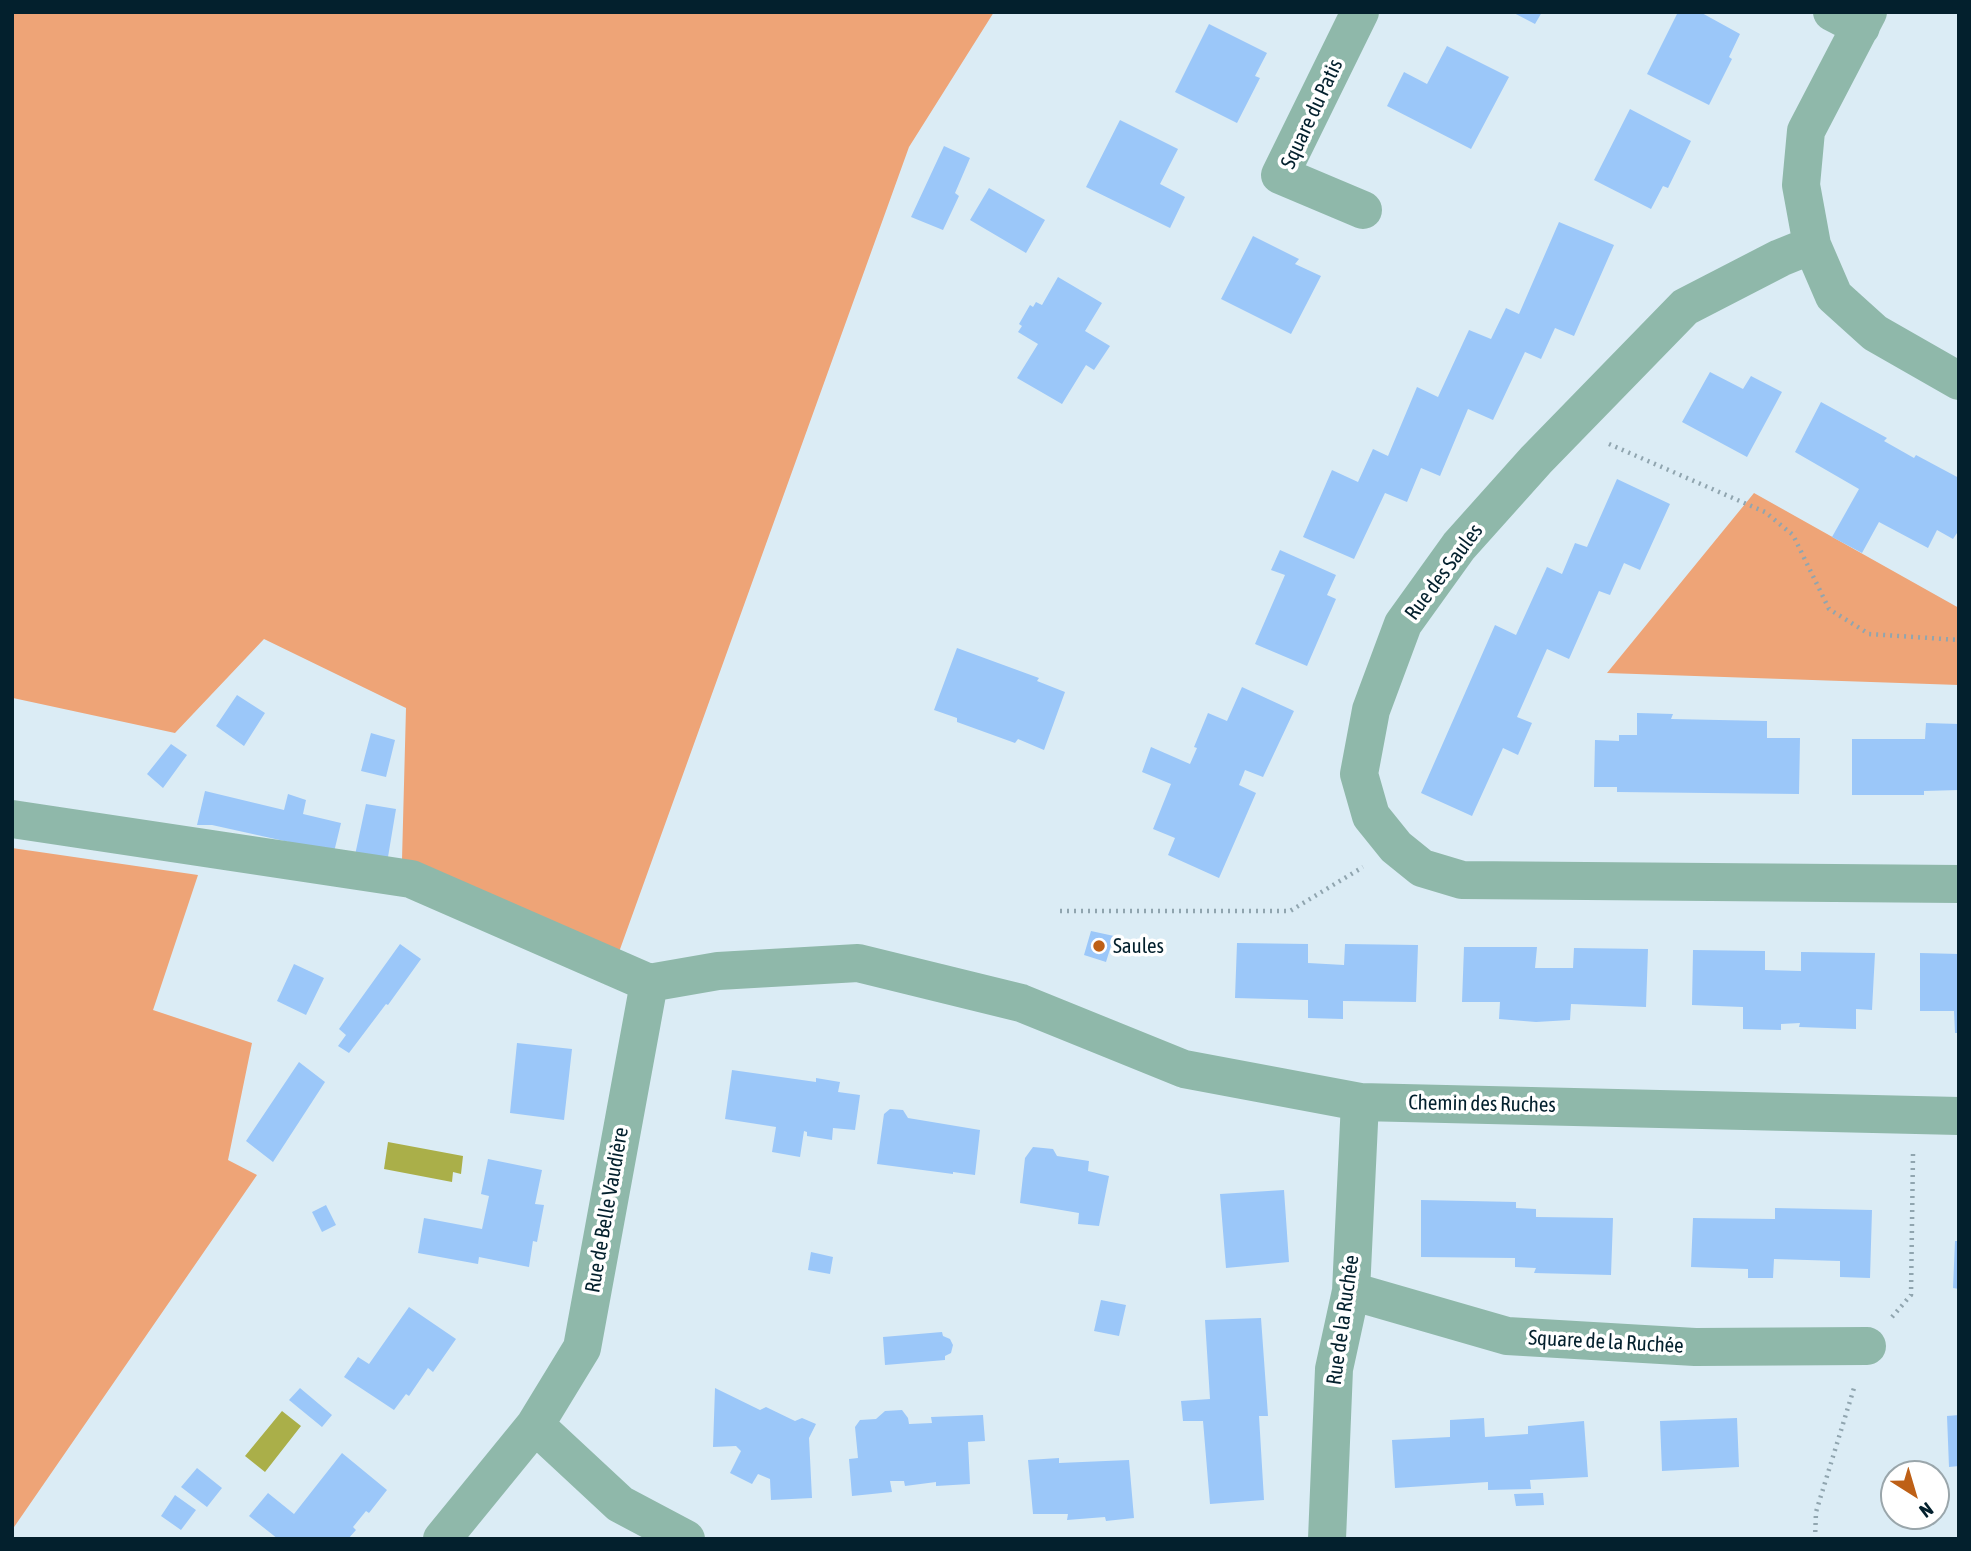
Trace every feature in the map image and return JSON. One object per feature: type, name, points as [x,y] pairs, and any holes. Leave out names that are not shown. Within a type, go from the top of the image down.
[{"type":"street","name":"Square du Patis","points":[[1360,12],[1280,175],[1363,210]]},
{"type":"street","points":[[1854,17],[1806,131],[1801,185],[1812,245],[1834,296],[1875,333],[1959,381]]},
{"type":"street","name":"Rue des Saules","points":[[1812,245],[1780,258],[1685,307],[1459,546],[1404,624],[1370,710],[1359,774],[1371,816],[1396,847],[1422,868],[1462,880],[1959,884]]},
{"type":"street","points":[[12,819],[411,879],[649,983]]},
{"type":"street","name":"Chemin des Ruches","points":[[649,983],[718,971],[859,963],[1021,1003],[1184,1069],[1360,1102],[1959,1116]]},
{"type":"street","name":"Rue de Belle Vaudière","points":[[443,1539],[535,1424],[582,1348],[649,983]]},
{"type":"street","name":"Rue de la Ruchée","points":[[1327,1539],[1334,1368],[1351,1291],[1360,1102]]},
{"type":"street","name":"Square de la Ruchée","points":[[1351,1291],[1507,1336],[1695,1347],[1867,1346]]},
{"type":"street","points":[[535,1424],[620,1504],[686,1539]]},
{"type":"path","points":[[1569,427],[1765,512],[1793,535],[1829,609],[1869,635],[1959,640]]},
{"type":"path","points":[[1060,911],[1290,911],[1396,847]]},
{"type":"path","points":[[1815,1539],[1816,1511],[1867,1346],[1911,1295],[1914,1115]]},
{"type":"shaded area","points":[[12,12],[994,12],[909,147],[619,952],[402,860],[406,708],[264,639],[175,733],[13,698]]},
{"type":"shaded area","points":[[1754,493],[1959,608],[1959,685],[1607,673]]},
{"type":"shaded area","points":[[12,848],[198,875],[153,1010],[252,1043],[228,1160],[257,1175],[12,1530]]},
{"type":"shaded area","points":[[388,1142],[463,1156],[461,1174],[453,1172],[452,1182],[384,1169]]},
{"type":"shaded area","points":[[282,1411],[301,1426],[265,1472],[245,1456]]},
{"type":"building","points":[[1512,12],[1542,12],[1535,24]]},
{"type":"building","points":[[1678,12],[1700,12],[1740,34],[1729,57],[1732,59],[1709,105],[1647,74]]},
{"type":"building","points":[[1209,24],[1267,53],[1255,76],[1260,78],[1237,123],[1175,92]]},
{"type":"building","points":[[1447,46],[1509,77],[1471,149],[1387,106],[1404,72],[1427,84]]},
{"type":"building","points":[[1630,109],[1691,141],[1668,188],[1663,186],[1651,209],[1594,180]]},
{"type":"building","points":[[1120,120],[1178,149],[1160,184],[1185,197],[1170,228],[1086,187]]},
{"type":"building","points":[[944,146],[970,158],[955,193],[959,196],[943,230],[911,217]]},
{"type":"building","points":[[989,188],[1045,220],[1026,253],[970,220]]},
{"type":"building","points":[[1559,222],[1614,245],[1574,336],[1555,328],[1541,359],[1525,352],[1493,420],[1468,409],[1440,476],[1421,468],[1407,502],[1385,493],[1354,559],[1303,537],[1332,470],[1358,482],[1373,449],[1388,456],[1417,387],[1438,397],[1469,330],[1491,339],[1506,308],[1519,314]]},
{"type":"building","points":[[1253,236],[1299,259],[1295,264],[1321,276],[1291,334],[1221,299]]},
{"type":"building","points":[[1058,277],[1102,303],[1085,331],[1110,346],[1094,370],[1086,365],[1062,404],[1017,378],[1038,344],[1018,332],[1022,326],[1019,324],[1030,305],[1033,307],[1036,302],[1042,305]]},
{"type":"building","points":[[1710,372],[1743,389],[1751,376],[1782,392],[1747,457],[1682,422]]},
{"type":"building","points":[[1821,402],[1887,438],[1884,441],[1914,458],[1916,455],[1959,478],[1959,530],[1953,539],[1937,530],[1928,548],[1879,522],[1862,553],[1832,537],[1859,489],[1795,452]]},
{"type":"building","points":[[1617,479],[1670,504],[1640,570],[1624,563],[1610,595],[1599,591],[1569,659],[1547,649],[1517,717],[1532,723],[1518,755],[1503,748],[1472,816],[1421,793],[1495,625],[1516,635],[1547,567],[1562,574],[1575,543],[1587,547]]},
{"type":"building","points":[[1280,550],[1336,575],[1327,595],[1336,599],[1307,666],[1255,644],[1285,575],[1271,570]]},
{"type":"building","points":[[957,648],[1039,678],[1037,681],[1065,692],[1044,750],[1018,739],[1015,743],[957,722],[957,718],[934,710]]},
{"type":"building","points":[[1242,687],[1294,711],[1263,777],[1245,770],[1239,785],[1256,793],[1219,878],[1168,855],[1175,838],[1153,829],[1171,784],[1142,772],[1151,747],[1190,764],[1208,713],[1227,721]]},
{"type":"building","points":[[237,695],[265,713],[244,746],[216,726]]},
{"type":"building","points":[[1637,713],[1673,714],[1671,719],[1767,721],[1767,738],[1800,738],[1799,794],[1617,792],[1617,787],[1594,787],[1595,740],[1619,741],[1619,735],[1637,735]]},
{"type":"building","points":[[1926,723],[1959,724],[1959,790],[1924,791],[1924,795],[1852,795],[1852,739],[1925,739]]},
{"type":"building","points":[[371,733],[395,740],[386,777],[361,771]]},
{"type":"building","points":[[171,744],[187,755],[163,788],[147,774]]},
{"type":"building","points":[[205,791],[284,810],[288,794],[306,800],[303,814],[341,823],[334,852],[212,825],[197,825]]},
{"type":"building","points":[[366,804],[396,809],[387,863],[355,855]]},
{"type":"building","name":"Saules","points":[[1091,931],[1114,936],[1106,962],[1084,955]]},
{"type":"building","points":[[1237,943],[1308,944],[1308,963],[1344,965],[1345,944],[1418,945],[1416,1002],[1343,1001],[1343,1019],[1308,1018],[1308,1000],[1235,998]]},
{"type":"building","points":[[400,944],[421,959],[349,1053],[338,1046],[346,1035],[339,1029]]},
{"type":"building","points":[[1464,947],[1537,947],[1535,968],[1573,968],[1574,948],[1648,949],[1646,1007],[1571,1004],[1570,1020],[1536,1022],[1499,1019],[1500,1002],[1462,1002]]},
{"type":"building","points":[[1693,950],[1765,951],[1765,970],[1801,971],[1801,952],[1875,953],[1872,1010],[1856,1009],[1856,1029],[1799,1027],[1800,1023],[1781,1024],[1781,1030],[1743,1029],[1743,1007],[1692,1005]]},
{"type":"building","points":[[1920,953],[1959,954],[1959,1033],[1955,1033],[1954,1011],[1920,1011]]},
{"type":"building","points":[[294,964],[324,978],[306,1015],[277,1001]]},
{"type":"building","points":[[517,1043],[572,1049],[564,1120],[510,1113]]},
{"type":"building","points":[[299,1062],[325,1082],[273,1162],[246,1141]]},
{"type":"building","points":[[732,1070],[816,1082],[816,1078],[840,1082],[838,1092],[860,1095],[855,1130],[833,1128],[832,1140],[807,1136],[804,1131],[800,1157],[772,1152],[776,1127],[725,1119]]},
{"type":"building","points":[[890,1109],[903,1110],[908,1118],[980,1130],[975,1175],[877,1164],[884,1114]]},
{"type":"building","points":[[1033,1147],[1053,1149],[1057,1156],[1089,1161],[1088,1171],[1109,1176],[1099,1226],[1078,1224],[1079,1213],[1020,1203],[1025,1158]]},
{"type":"building","points":[[488,1159],[542,1170],[535,1204],[544,1205],[537,1242],[533,1241],[529,1267],[479,1257],[478,1264],[418,1253],[424,1218],[482,1229],[489,1196],[481,1194]]},
{"type":"building","points":[[1284,1190],[1289,1262],[1226,1268],[1220,1194]]},
{"type":"building","points":[[1421,1200],[1516,1202],[1516,1208],[1536,1209],[1536,1217],[1613,1218],[1611,1275],[1534,1273],[1536,1268],[1515,1267],[1515,1258],[1421,1257]]},
{"type":"building","points":[[326,1205],[336,1225],[322,1232],[312,1212]]},
{"type":"building","points":[[1775,1208],[1872,1210],[1870,1278],[1840,1277],[1840,1261],[1774,1259],[1773,1278],[1748,1278],[1748,1269],[1691,1267],[1693,1218],[1775,1219]]},
{"type":"building","points":[[1955,1241],[1959,1241],[1959,1289],[1953,1288]]},
{"type":"building","points":[[811,1252],[833,1257],[830,1274],[808,1270]]},
{"type":"building","points":[[1101,1300],[1126,1305],[1119,1336],[1094,1331]]},
{"type":"building","points":[[409,1307],[456,1339],[433,1372],[428,1368],[409,1396],[406,1394],[394,1410],[344,1377],[358,1357],[369,1364]]},
{"type":"building","points":[[1261,1318],[1268,1416],[1259,1416],[1264,1500],[1210,1504],[1203,1421],[1183,1421],[1181,1401],[1210,1399],[1205,1320]]},
{"type":"building","points":[[942,1332],[953,1345],[945,1360],[885,1365],[883,1337]]},
{"type":"building","points":[[300,1388],[332,1415],[322,1427],[289,1400]]},
{"type":"building","points":[[715,1388],[760,1410],[766,1407],[795,1421],[802,1418],[816,1424],[809,1438],[812,1498],[771,1500],[770,1479],[758,1474],[752,1484],[730,1473],[741,1451],[736,1446],[713,1447]]},
{"type":"building","points":[[902,1410],[909,1424],[932,1423],[931,1417],[983,1415],[985,1441],[968,1442],[970,1484],[936,1486],[936,1482],[905,1486],[904,1481],[890,1481],[892,1492],[852,1496],[849,1459],[858,1458],[855,1427],[860,1420],[876,1419],[885,1411]]},
{"type":"building","points":[[1959,1415],[1959,1466],[1950,1467],[1947,1416]]},
{"type":"building","points":[[1484,1418],[1485,1437],[1528,1434],[1528,1426],[1584,1421],[1588,1477],[1530,1480],[1531,1489],[1488,1490],[1488,1482],[1395,1488],[1392,1440],[1450,1437],[1450,1420]]},
{"type":"building","points":[[1737,1418],[1739,1467],[1662,1471],[1660,1421]]},
{"type":"building","points":[[342,1453],[387,1490],[369,1513],[366,1511],[353,1527],[356,1530],[348,1539],[278,1539],[249,1516],[268,1493],[294,1514]]},
{"type":"building","points":[[1059,1458],[1059,1463],[1129,1460],[1134,1518],[1106,1521],[1105,1517],[1067,1520],[1068,1514],[1033,1514],[1028,1460]]},
{"type":"building","points":[[197,1468],[222,1488],[207,1507],[181,1487]]},
{"type":"building","points":[[1543,1493],[1544,1505],[1516,1506],[1514,1494]]},
{"type":"building","points":[[175,1495],[196,1510],[181,1530],[161,1516]]},
{"type":"place","name":"Saules","points":[[1099,946]]}]
